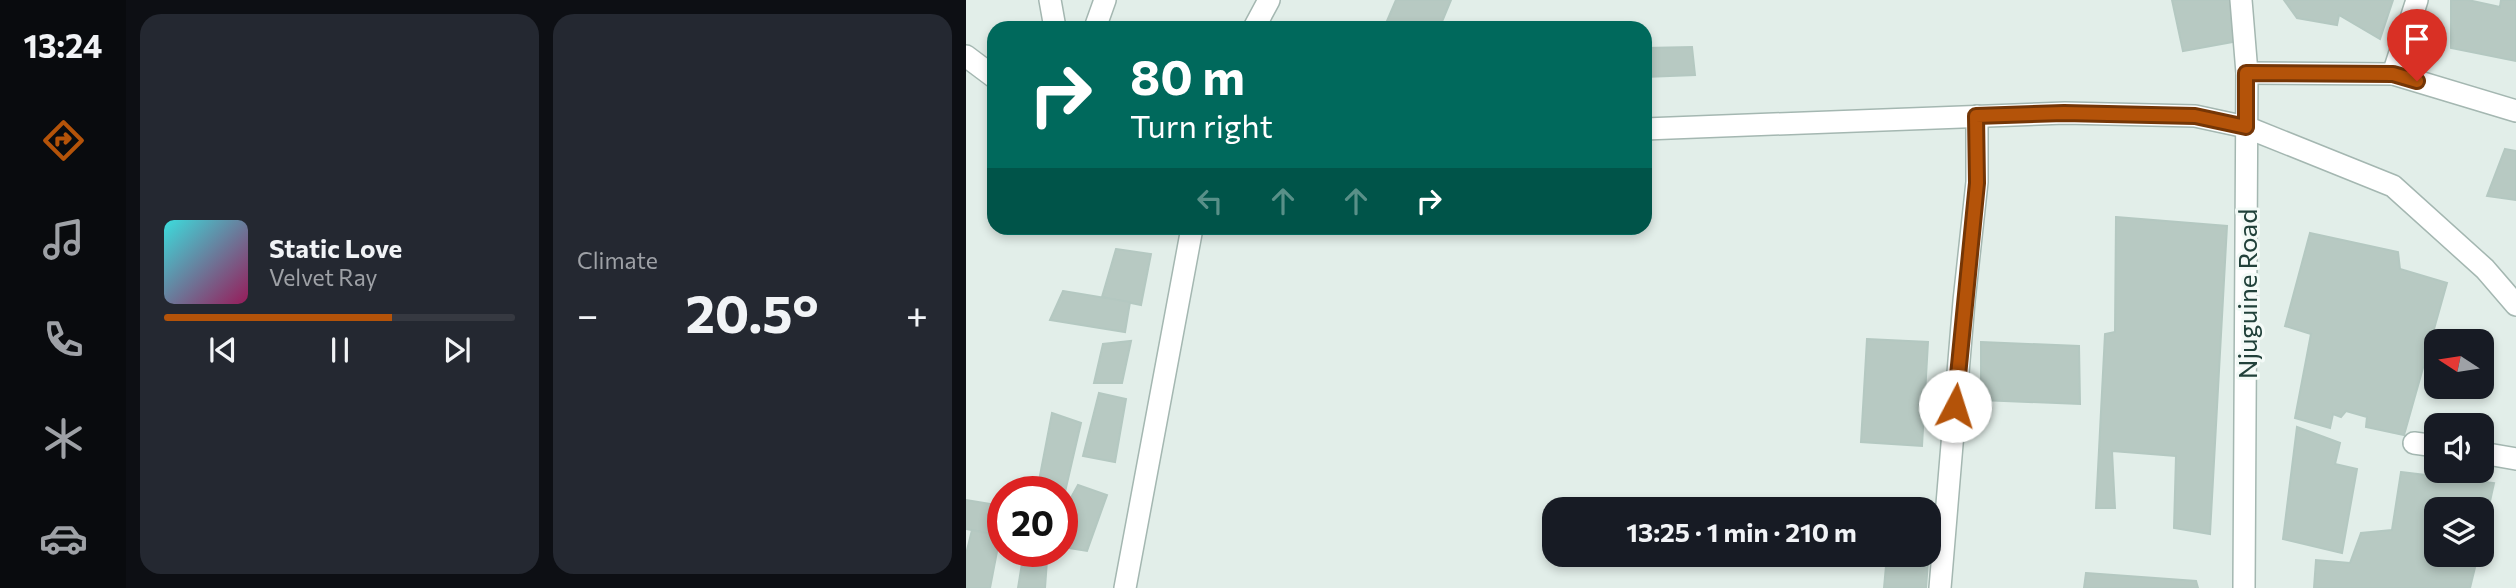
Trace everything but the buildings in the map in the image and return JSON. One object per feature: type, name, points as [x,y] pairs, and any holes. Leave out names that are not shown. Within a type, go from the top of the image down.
[{"type":"street","points":[[1050,0],[1054,21]]},
{"type":"street","points":[[1098,21],[1105,0]]},
{"type":"street","points":[[1258,21],[1269,0]]},
{"type":"street","name":"Njuguine Road","points":[[2241,0],[2246,73],[2244,588]]},
{"type":"street","points":[[2393,74],[2417,0]]},
{"type":"street","points":[[966,56],[987,72]]},
{"type":"street","points":[[2246,73],[2393,74],[2516,111]]},
{"type":"street","points":[[1652,129],[2064,113],[2195,116],[2246,127],[2393,186],[2485,269],[2515,303]]},
{"type":"street","points":[[1940,588],[1964,301],[1977,183],[1976,116]]},
{"type":"street","points":[[1125,588],[1191,235]]},
{"type":"street","points":[[2414,443],[2424,444]]},
{"type":"street","points":[[2494,455],[2516,459]]},
{"type":"route","points":[[1955,406],[1977,183],[1976,116],[2064,113],[2195,116],[2246,127],[2246,73],[2393,74],[2417,81]]}]
